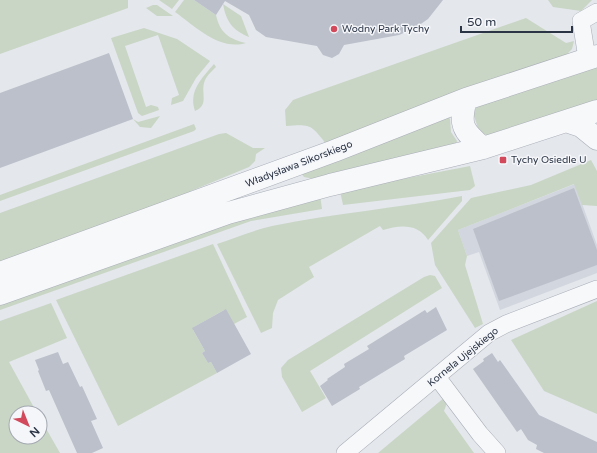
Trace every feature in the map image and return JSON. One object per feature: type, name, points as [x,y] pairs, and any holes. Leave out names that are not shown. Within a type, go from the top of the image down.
[{"type":"street","points":[[592,57],[581,21],[597,12]]},
{"type":"street","name":"Władysława Sikorskiego","points":[[0,272],[199,202],[466,98],[592,57]]},
{"type":"street","points":[[466,98],[461,117],[465,129],[468,135],[483,148]]},
{"type":"street","points":[[0,294],[235,211],[330,185],[483,148],[597,111]]},
{"type":"street","points":[[566,120],[581,126],[597,139]]},
{"type":"street","name":"Kornela Ujejskiego","points":[[345,453],[489,333],[506,324],[597,289]]},
{"type":"street","points":[[436,378],[497,453]]},
{"type":"shaded area","points":[[575,184],[597,245],[597,273],[500,310],[479,252],[467,256],[458,230]]},
{"type":"green space","points":[[0,0],[128,0],[128,8],[0,54]]},
{"type":"green space","points":[[159,0],[179,0],[172,9]]},
{"type":"green space","points":[[184,0],[194,0],[216,15],[220,26],[226,34],[246,43],[236,45],[226,44],[199,30],[175,12]]},
{"type":"green space","points":[[548,0],[592,0],[581,11],[553,7]]},
{"type":"green space","points":[[223,4],[241,16],[249,37],[234,28],[228,20]]},
{"type":"green space","points":[[157,5],[173,16],[157,16],[146,8]]},
{"type":"green space","points":[[526,18],[566,43],[574,41],[572,49],[566,55],[327,145],[318,133],[310,127],[301,125],[286,126],[285,110],[293,100]]},
{"type":"green space","points":[[144,28],[177,39],[210,61],[196,78],[183,101],[171,105],[172,98],[179,95],[158,35],[125,46],[146,107],[151,105],[158,107],[159,110],[142,116],[138,113],[111,38]]},
{"type":"green space","points":[[597,63],[597,104],[490,137],[479,131],[473,113],[482,99]]},
{"type":"green space","points":[[214,64],[216,67],[207,76],[204,83],[204,99],[202,106],[195,111],[193,97],[197,85]]},
{"type":"green space","points":[[446,112],[450,119],[451,132],[457,141],[455,146],[314,179],[304,177],[301,173]]},
{"type":"green space","points":[[160,116],[151,128],[140,127],[133,119],[138,122]]},
{"type":"green space","points":[[194,124],[196,129],[194,131],[0,201],[0,195]]},
{"type":"green space","points":[[226,133],[253,148],[265,148],[256,154],[255,161],[249,167],[191,191],[192,195],[0,264],[0,213],[219,134]]},
{"type":"green space","points":[[591,160],[597,171],[597,206],[582,205],[574,184],[458,230],[467,256],[465,265],[483,324],[475,328],[435,265],[431,243],[471,198],[531,185]]},
{"type":"green space","points":[[470,166],[475,186],[470,190],[343,205],[340,191]]},
{"type":"green space","points":[[320,195],[322,209],[251,221],[0,310],[0,301],[204,230]]},
{"type":"green space","points":[[462,196],[462,201],[428,240],[424,234],[414,228],[402,226],[383,230],[380,226],[309,267],[314,277],[278,300],[273,313],[272,328],[261,333],[217,244],[272,226]]},
{"type":"green space","points":[[213,244],[247,317],[234,324],[226,310],[224,310],[194,327],[193,330],[205,351],[202,353],[208,363],[211,362],[217,373],[118,426],[56,300]]},
{"type":"green space","points":[[430,275],[435,276],[442,288],[310,371],[326,398],[302,412],[282,377],[281,368],[288,360],[424,277]]},
{"type":"green space","points":[[597,301],[597,414],[544,391],[511,340]]},
{"type":"green space","points":[[51,303],[67,338],[9,362],[33,405],[8,405],[8,445],[48,445],[48,432],[60,453],[0,453],[0,321]]},
{"type":"green space","points":[[445,397],[448,400],[444,411],[474,453],[378,453]]},
{"type":"building","name":"Wodny Park Tychy","points":[[194,0],[443,0],[428,19],[415,28],[399,35],[344,45],[339,54],[332,58],[323,55],[317,46],[266,37],[256,30],[249,15],[225,1],[216,15]]},
{"type":"building","points":[[109,53],[133,119],[0,168],[0,93]]},
{"type":"building","points":[[574,188],[597,250],[597,265],[499,301],[473,229]]},
{"type":"building","points":[[436,307],[447,330],[404,356],[405,359],[359,387],[360,389],[332,406],[320,386],[328,380],[327,379],[345,367],[344,364],[369,349],[367,346],[425,310],[427,313]]},
{"type":"building","points":[[226,309],[251,354],[217,373],[211,362],[208,363],[202,353],[205,351],[192,328]]},
{"type":"building","points":[[58,352],[63,364],[68,362],[80,387],[82,386],[97,419],[91,421],[103,448],[92,453],[77,453],[49,390],[46,391],[38,371],[39,370],[35,360]]},
{"type":"building","points":[[492,353],[498,362],[500,360],[539,415],[597,442],[597,453],[544,453],[536,449],[537,445],[528,440],[521,429],[517,432],[473,369],[484,361],[483,359]]},
{"type":"place","name":"Wodny Park Tychy","points":[[334,29]]},
{"type":"place","name":"Tychy Osiedle U","points":[[503,160]]}]
